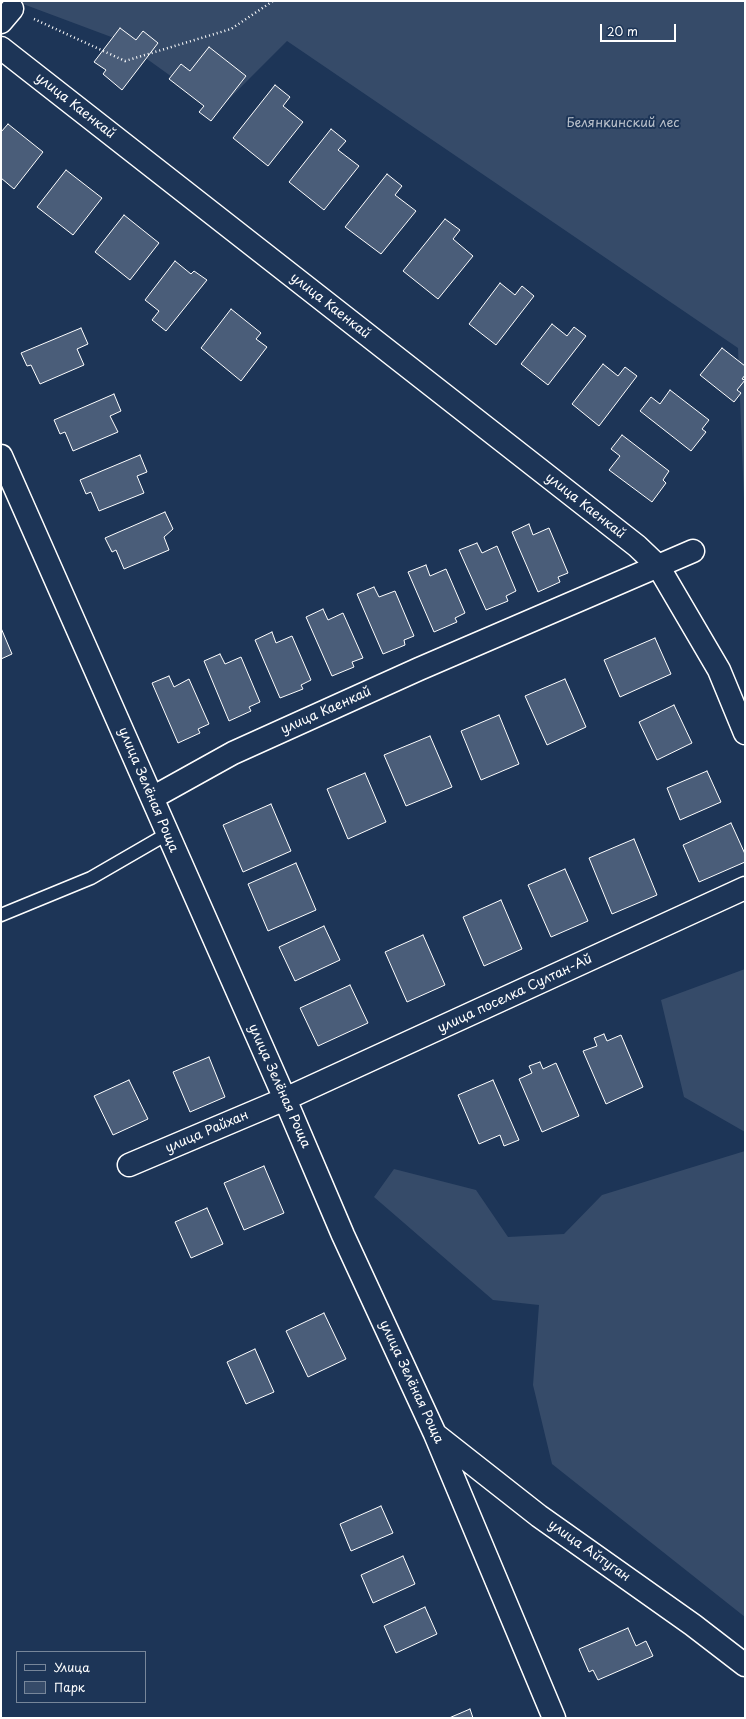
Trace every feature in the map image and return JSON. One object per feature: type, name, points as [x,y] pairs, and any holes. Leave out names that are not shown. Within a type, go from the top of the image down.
[{"type":"street","name":"улица Каенкай","points":[[1,48],[637,546],[658,566],[719,670],[745,733]]},
{"type":"street","name":"улица Зелёная Роща","points":[[1,456],[285,1099],[343,1235],[435,1434],[554,1718]]},
{"type":"street","name":"улица Каенкай","points":[[152,798],[233,753],[419,669],[694,551]]},
{"type":"street","name":"улица поселка Султан-Ай","points":[[285,1099],[745,888]]},
{"type":"street","name":"улица Райхан","points":[[129,1165],[285,1099]]},
{"type":"street","name":"улица Айтуган","points":[[435,1434],[539,1516],[693,1625],[745,1665]]},
{"type":"lane","points":[[1,914],[92,878],[167,834]]},
{"type":"path","points":[[6,16],[124,61],[231,29],[273,1]]},
{"type":"green space","name":"Белянкинский лес","points":[[15,1],[745,1],[745,525],[738,348],[287,41],[218,110],[122,41]]},
{"type":"green space","points":[[745,969],[745,1132],[684,1097],[661,1000]]},
{"type":"green space","points":[[745,1151],[745,1617],[552,1464],[533,1385],[539,1305],[493,1300],[374,1197],[394,1169],[476,1190],[508,1237],[564,1234],[602,1195]]},
{"type":"building","points":[[120,28],[136,40],[143,31],[158,43],[122,90],[103,74],[106,70],[94,62]]},
{"type":"building","points":[[209,47],[246,76],[211,121],[199,112],[204,106],[169,79],[181,64],[190,71]]},
{"type":"building","points":[[275,85],[290,97],[283,106],[303,122],[268,166],[233,138]]},
{"type":"building","points":[[8,124],[43,152],[14,189],[1,178],[1,132]]},
{"type":"building","points":[[331,129],[346,141],[338,150],[359,166],[324,210],[289,182]]},
{"type":"building","points":[[66,170],[102,198],[73,235],[37,207]]},
{"type":"building","points":[[387,174],[402,186],[395,195],[416,211],[381,254],[345,227]]},
{"type":"building","points":[[124,215],[159,243],[130,280],[95,252]]},
{"type":"building","points":[[445,219],[460,230],[453,239],[473,256],[438,299],[403,271]]},
{"type":"building","points":[[175,261],[191,274],[194,271],[207,280],[166,331],[152,320],[159,311],[145,300]]},
{"type":"building","points":[[500,283],[515,295],[522,286],[534,296],[496,345],[469,324]]},
{"type":"building","points":[[231,309],[261,333],[256,339],[267,347],[241,381],[201,348]]},
{"type":"building","points":[[552,324],[567,336],[574,327],[586,336],[548,385],[521,364]]},
{"type":"building","points":[[81,328],[88,344],[77,349],[84,365],[40,384],[31,365],[27,366],[21,353]]},
{"type":"building","points":[[722,348],[745,366],[745,375],[742,379],[745,380],[737,390],[741,393],[734,402],[700,375]]},
{"type":"building","points":[[603,364],[618,376],[625,367],[637,376],[599,426],[572,404]]},
{"type":"building","points":[[670,390],[709,420],[702,429],[706,432],[691,451],[640,411],[651,397],[660,404]]},
{"type":"building","points":[[114,394],[121,411],[110,416],[118,432],[73,451],[65,432],[60,434],[54,420]]},
{"type":"building","points":[[622,435],[669,471],[663,480],[666,483],[652,502],[609,470],[620,456],[611,449]]},
{"type":"building","points":[[140,455],[147,472],[137,476],[144,493],[99,511],[91,492],[86,494],[80,480]]},
{"type":"building","points":[[165,512],[173,529],[164,537],[169,550],[124,569],[116,550],[112,552],[105,538]]},
{"type":"building","points":[[529,524],[533,535],[549,528],[568,573],[558,577],[560,582],[538,592],[512,532]]},
{"type":"building","points":[[477,543],[482,553],[497,546],[516,591],[506,596],[508,601],[486,610],[459,550]]},
{"type":"building","points":[[426,565],[430,576],[446,569],[465,613],[455,618],[457,622],[434,632],[408,572]]},
{"type":"building","points":[[374,587],[379,597],[395,591],[414,636],[404,640],[405,645],[383,654],[357,594]]},
{"type":"building","points":[[323,609],[328,620],[343,613],[363,658],[352,662],[354,667],[332,676],[306,617]]},
{"type":"building","points":[[1,628],[12,654],[1,659]]},
{"type":"building","points":[[272,632],[276,643],[292,636],[311,680],[301,685],[303,689],[280,698],[255,640]]},
{"type":"building","points":[[655,638],[671,674],[620,697],[604,660]]},
{"type":"building","points":[[220,654],[225,664],[241,657],[260,702],[249,707],[251,711],[229,721],[204,661]]},
{"type":"building","points":[[169,676],[174,687],[189,679],[209,724],[198,729],[200,733],[178,743],[152,683]]},
{"type":"building","points":[[565,679],[586,727],[547,745],[525,696]]},
{"type":"building","points":[[674,705],[692,743],[657,760],[639,722]]},
{"type":"building","points":[[499,715],[519,764],[481,780],[461,731]]},
{"type":"building","points":[[430,736],[452,787],[406,806],[384,755]]},
{"type":"building","points":[[707,771],[721,802],[680,820],[667,788]]},
{"type":"building","points":[[365,773],[386,822],[348,839],[327,789]]},
{"type":"building","points":[[271,804],[291,851],[243,872],[223,825]]},
{"type":"building","points":[[731,823],[745,854],[745,862],[699,882],[683,845]]},
{"type":"building","points":[[634,839],[657,895],[612,914],[589,858]]},
{"type":"building","points":[[296,863],[316,910],[268,931],[248,884]]},
{"type":"building","points":[[565,869],[588,921],[551,937],[528,885]]},
{"type":"building","points":[[501,900],[522,949],[484,966],[463,917]]},
{"type":"building","points":[[324,926],[340,960],[295,981],[279,947]]},
{"type":"building","points":[[423,935],[445,985],[407,1002],[385,952]]},
{"type":"building","points":[[350,985],[368,1023],[318,1046],[300,1008]]},
{"type":"building","points":[[604,1034],[607,1041],[621,1035],[643,1087],[606,1104],[583,1051],[597,1046],[594,1038]]},
{"type":"building","points":[[209,1057],[225,1097],[190,1112],[173,1072]]},
{"type":"building","points":[[540,1062],[543,1069],[556,1063],[579,1116],[542,1132],[519,1079],[532,1073],[529,1066]]},
{"type":"building","points":[[129,1080],[148,1119],[113,1135],[94,1096]]},
{"type":"building","points":[[493,1080],[519,1140],[504,1146],[500,1135],[479,1144],[458,1095]]},
{"type":"building","points":[[264,1166],[284,1213],[244,1230],[224,1183]]},
{"type":"building","points":[[207,1208],[223,1244],[191,1258],[175,1222]]},
{"type":"building","points":[[324,1313],[346,1359],[308,1377],[286,1331]]},
{"type":"building","points":[[255,1349],[274,1392],[246,1404],[227,1362]]},
{"type":"building","points":[[381,1506],[393,1533],[351,1551],[340,1524]]},
{"type":"building","points":[[403,1556],[415,1584],[373,1603],[361,1575]]},
{"type":"building","points":[[425,1607],[437,1634],[396,1653],[384,1626]]},
{"type":"building","points":[[628,1628],[636,1646],[646,1641],[653,1656],[598,1680],[593,1670],[589,1672],[579,1649]]},
{"type":"building","points":[[470,1709],[473,1718],[449,1718]]}]
